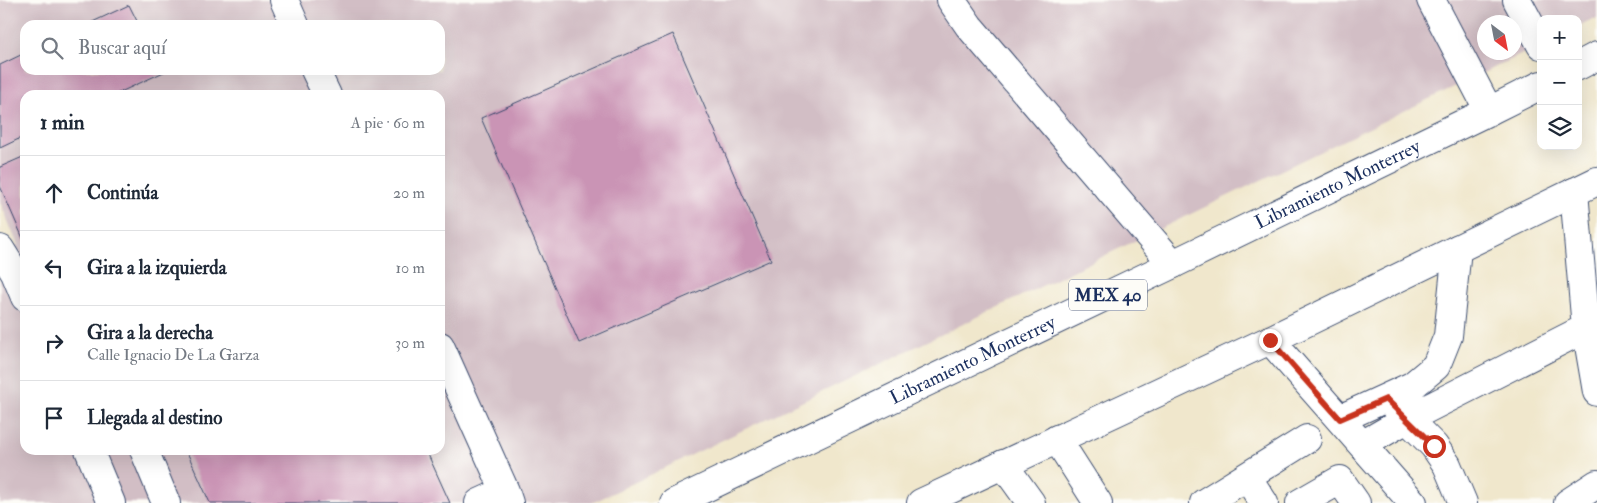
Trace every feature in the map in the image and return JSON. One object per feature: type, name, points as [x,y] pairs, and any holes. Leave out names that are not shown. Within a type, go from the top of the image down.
[{"type":"main road","points":[[284,0],[293,20]]},
{"type":"main road","points":[[951,0],[969,26],[1173,264]]},
{"type":"main road","points":[[1431,0],[1489,111]]},
{"type":"main road","points":[[1517,0],[1537,38]]},
{"type":"main road","points":[[1582,64],[1597,56]]},
{"type":"main road","points":[[317,75],[324,90]]},
{"type":"main road","name":"Libramiento Monterrey","points":[[674,503],[1537,87]]},
{"type":"main road","points":[[921,503],[1270,340],[1586,187],[1586,328],[1597,392]]},
{"type":"main road","points":[[1340,419],[1412,386],[1436,366],[1448,336],[1457,249]]},
{"type":"main road","points":[[0,250],[15,273],[20,285]]},
{"type":"main road","points":[[1362,446],[1407,418],[1586,328]]},
{"type":"main road","points":[[1270,340],[1413,503]]},
{"type":"main road","points":[[445,357],[507,497],[478,503]]},
{"type":"main road","points":[[1386,399],[1434,446],[1447,465],[1463,503]]},
{"type":"main road","points":[[1057,439],[1098,503]]},
{"type":"main road","points":[[1204,503],[1307,439]]},
{"type":"main road","points":[[91,455],[111,503]]},
{"type":"main road","points":[[146,455],[166,503]]},
{"type":"main road","points":[[1003,464],[1031,503]]},
{"type":"main road","points":[[1247,477],[1264,503]]},
{"type":"main road","points":[[1300,503],[1340,480],[1356,503]]},
{"type":"main road","points":[[1568,503],[1597,484]]},
{"type":"shaded area","points":[[0,0],[1597,0],[1597,18],[1582,25],[1582,15],[1537,15],[1537,47],[1522,54],[1522,15],[1477,15],[1477,60],[1510,60],[592,503],[0,503],[0,252],[18,245],[0,202]]},
{"type":"building","points":[[129,5],[136,20],[97,20]]},
{"type":"building","points":[[673,34],[771,260],[579,343],[481,118]]},
{"type":"building","points":[[20,55],[20,75],[157,75],[125,90],[20,90],[20,138],[0,148],[0,65]]},
{"type":"building","points":[[20,158],[20,232],[0,186],[0,167]]},
{"type":"building","points":[[188,455],[428,455],[450,503],[210,503]]},
{"type":"route","points":[[1270,340],[1340,419],[1386,399],[1434,446]]}]
